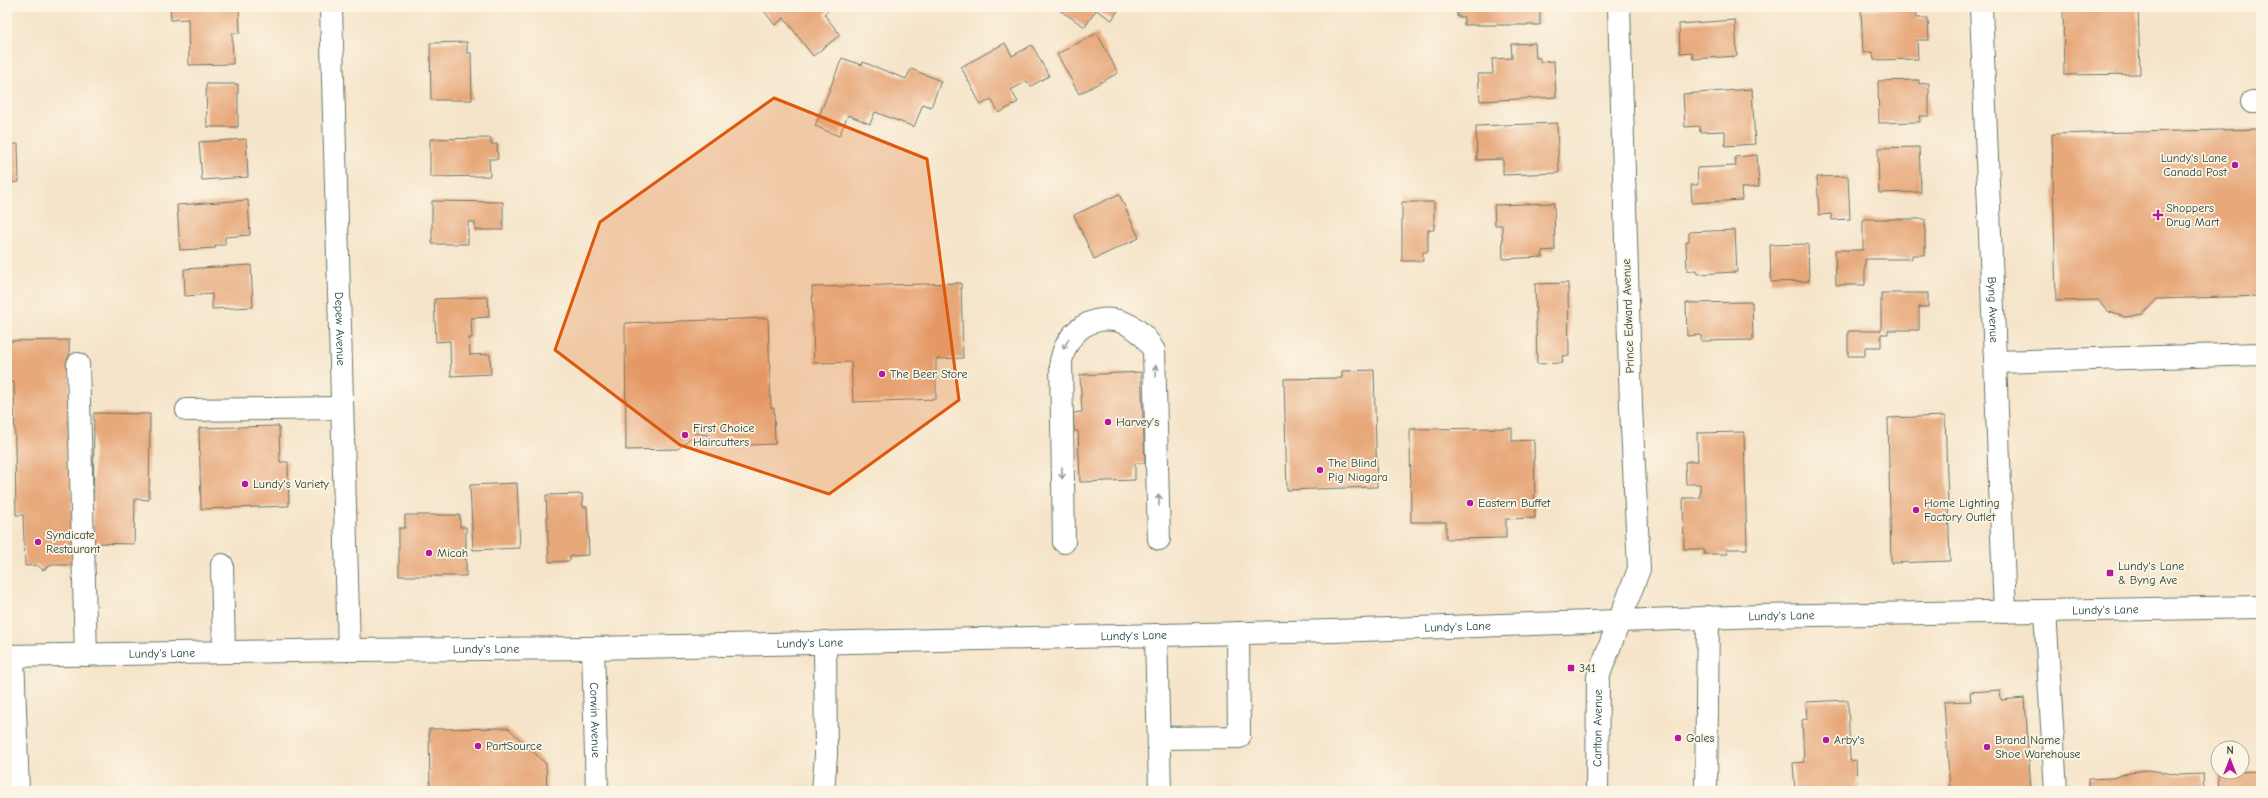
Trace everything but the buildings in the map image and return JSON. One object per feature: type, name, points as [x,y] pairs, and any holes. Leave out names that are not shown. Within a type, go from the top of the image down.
[{"type":"main road","name":"Depew Avenue","points":[[331,7],[349,650]]},
{"type":"main road","name":"Prince Edward Avenue","points":[[1619,7],[1631,406],[1639,569],[1619,621]]},
{"type":"main road","name":"Byng Avenue","points":[[1981,7],[2005,612]]},
{"type":"main road","points":[[1064,542],[1061,361],[1067,342],[1077,329],[1091,322],[1110,319],[1128,324],[1136,329],[1146,339],[1154,351],[1159,540]]},
{"type":"main road","points":[[1996,362],[2261,354]]},
{"type":"main road","points":[[78,364],[86,655]]},
{"type":"main road","points":[[187,410],[342,408]]},
{"type":"main road","points":[[222,565],[224,652]]},
{"type":"main road","name":"Lundy's Lane","points":[[10,656],[349,650],[593,648],[1238,633],[1708,617],[2261,607]]},
{"type":"main road","points":[[2045,611],[2056,791]]},
{"type":"main road","points":[[1706,791],[1708,617]]},
{"type":"main road","name":"Carlton Avenue","points":[[1597,791],[1598,677],[1619,621]]},
{"type":"main road","points":[[1159,738],[1239,737],[1238,633]]},
{"type":"main road","points":[[1156,635],[1160,791]]},
{"type":"main road","points":[[823,791],[826,755],[825,642]]},
{"type":"main road","name":"Corwin Avenue","points":[[593,648],[597,791]]},
{"type":"main road","points":[[10,656],[18,791]]},
{"type":"highlighted area","points":[[774,98],[927,159],[959,400],[829,494],[680,445],[555,350],[600,222]]},
{"type":"place","name":"Lundy's Lane Canada Post","points":[[2235,165]]},
{"type":"place","name":"Shoppers Drug Mart","points":[[2158,215]]},
{"type":"place","name":"The Beer Store","points":[[882,374]]},
{"type":"place","name":"Harvey's","points":[[1108,422]]},
{"type":"place","name":"First Choice Haircutters","points":[[685,435]]},
{"type":"place","name":"The Blind Pig Niagara","points":[[1320,470]]},
{"type":"place","name":"Lundy's Variety","points":[[245,484]]},
{"type":"place","name":"Eastern Buffet","points":[[1470,503]]},
{"type":"place","name":"Home Lighting Factory Outlet","points":[[1916,510]]},
{"type":"place","name":"Syndicate Restaurant","points":[[38,542]]},
{"type":"place","name":"Micah","points":[[429,553]]},
{"type":"place","name":"Lundy's Lane & Byng Ave","points":[[2110,573]]},
{"type":"place","name":"341","points":[[1571,668]]},
{"type":"place","name":"Gales","points":[[1678,738]]},
{"type":"place","name":"Arby's","points":[[1826,740]]},
{"type":"place","name":"PartSource","points":[[478,746]]},
{"type":"place","name":"Brand Name Shoe Warehouse","points":[[1987,747]]}]
